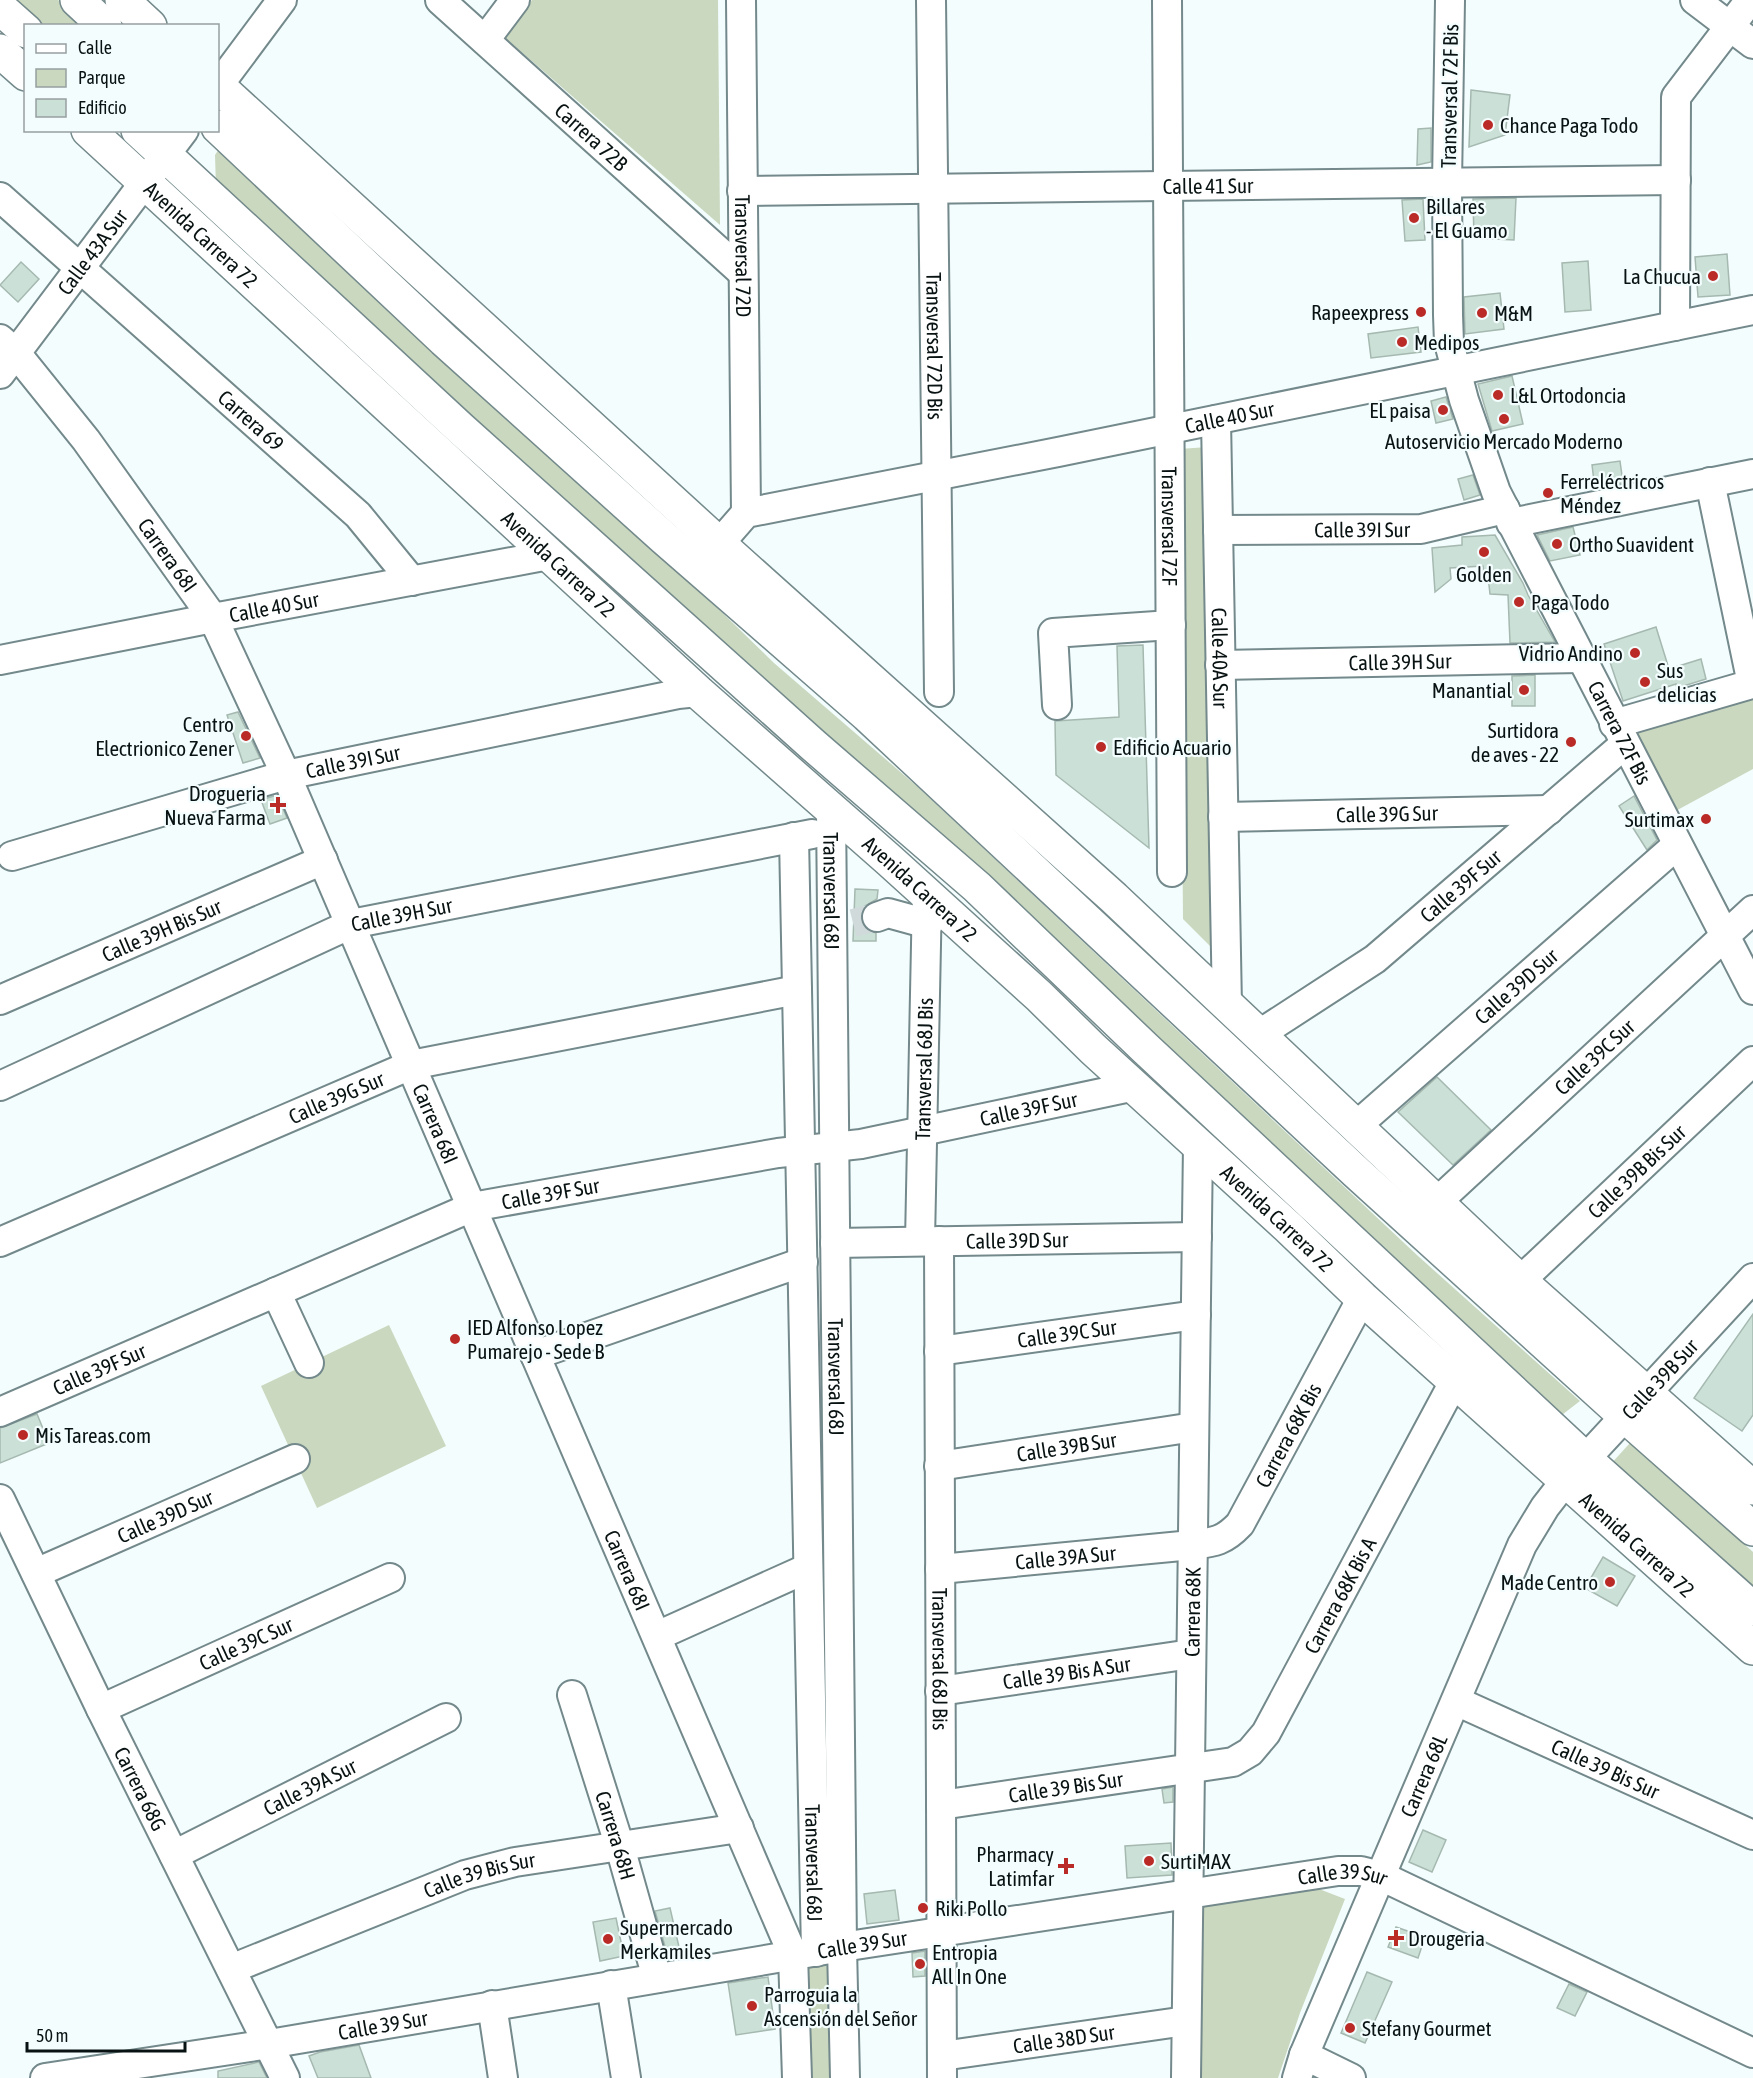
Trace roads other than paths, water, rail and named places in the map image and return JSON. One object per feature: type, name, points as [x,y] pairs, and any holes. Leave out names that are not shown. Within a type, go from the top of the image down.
[{"type":"highway","points":[[77,0],[103,24]]},
{"type":"highway","points":[[122,0],[148,24]]},
{"type":"highway","points":[[0,8],[24,29]]},
{"type":"highway","points":[[0,51],[24,72]]},
{"type":"highway","points":[[219,87],[718,544],[1105,891],[1437,1202],[1520,1281],[1753,1529]]},
{"type":"highway","points":[[219,128],[444,340],[664,538],[875,722],[1356,1172],[1635,1404],[1753,1488]]},
{"type":"highway","name":"Avenida Carrera 72","points":[[90,132],[698,692],[831,820],[1039,996],[1362,1298],[1455,1380],[1575,1469],[1753,1609]]},
{"type":"highway","name":"Avenida Carrera 72","points":[[144,132],[174,143],[460,428],[813,746],[936,850],[1062,968],[1575,1469],[1753,1648]]},
{"type":"highway","points":[[376,232],[444,340]]},
{"type":"highway","points":[[320,345],[460,428]]},
{"type":"highway","points":[[1062,968],[1094,1049]]},
{"type":"highway","points":[[1356,1172],[1437,1202]]},
{"type":"street","points":[[219,85],[282,0]]},
{"type":"street","name":"Carrera 72B","points":[[440,0],[743,273]]},
{"type":"street","points":[[485,40],[515,0]]},
{"type":"street","name":"Transversal 72D","points":[[741,0],[746,513]]},
{"type":"street","name":"Transversal 72D Bis","points":[[931,0],[939,692]]},
{"type":"street","name":"Transversal 72F","points":[[1167,0],[1172,872]]},
{"type":"street","name":"Transversal 72F Bis","points":[[1450,0],[1447,183],[1448,315],[1449,343],[1456,370]]},
{"type":"street","points":[[1695,0],[1753,44]]},
{"type":"street","points":[[1675,326],[1676,98],[1750,0]]},
{"type":"street","name":"Calle 43A Sur","points":[[5,355],[80,268],[174,143]]},
{"type":"street","name":"Calle 41 Sur","points":[[742,191],[1676,180]]},
{"type":"street","name":"Carrera 69","points":[[0,197],[358,515],[412,581]]},
{"type":"street","name":"Calle 40 Sur","points":[[746,513],[1753,310]]},
{"type":"street","name":"Carrera 68I","points":[[5,355],[86,440],[213,618],[351,924],[739,1828],[817,1952]]},
{"type":"street","name":"Carrera 72F Bis","points":[[1456,370],[1485,465],[1508,516],[1753,990]]},
{"type":"street","name":"Calle 40A Sur","points":[[1216,420],[1227,1006]]},
{"type":"street","name":"Calle 39I Sur","points":[[1218,530],[1421,529],[1753,474]]},
{"type":"street","points":[[1710,482],[1752,684]]},
{"type":"street","points":[[718,544],[746,513]]},
{"type":"street","name":"Calle 40 Sur","points":[[0,660],[549,555]]},
{"type":"street","points":[[1057,705],[1053,633],[1171,626]]},
{"type":"street","name":"Calle 39H Sur","points":[[1220,664],[1581,658]]},
{"type":"street","name":"Calle 39F Sur","points":[[1258,1035],[1375,959],[1549,810],[1620,734],[1752,684]]},
{"type":"street","name":"Calle 39I Sur","points":[[12,856],[286,776],[678,693],[698,692]]},
{"type":"street","name":"Calle 39G Sur","points":[[1223,817],[1549,810]]},
{"type":"street","name":"Calle 39H Sur","points":[[0,1086],[351,924],[794,837],[831,820]]},
{"type":"street","name":"Transversal 68J","points":[[817,1952],[835,1243],[834,1147],[863,920],[831,820]]},
{"type":"street","name":"Transversal 68J","points":[[794,837],[817,1952]]},
{"type":"street","name":"Calle 39D Sur","points":[[1355,1127],[1677,845]]},
{"type":"street","name":"Calle 39H Bis Sur","points":[[0,1000],[323,860]]},
{"type":"street","points":[[863,920],[922,899]]},
{"type":"street","points":[[863,920],[922,899]]},
{"type":"street","name":"Transversal 68J Bis","points":[[922,899],[922,1131],[939,1352],[942,2067]]},
{"type":"street","name":"Calle 39C Sur","points":[[1437,1202],[1753,910]]},
{"type":"street","name":"Calle 39G Sur","points":[[0,1242],[411,1065],[797,990]]},
{"type":"street","name":"Calle 39B Bis Sur","points":[[1520,1281],[1753,1061]]},
{"type":"street","name":"Calle 39F Sur","points":[[0,1412],[472,1207],[922,1131],[1134,1086]]},
{"type":"street","name":"Carrera 68K","points":[[1185,2078],[1198,1144]]},
{"type":"street","name":"Calle 39D Sur","points":[[835,1243],[1197,1237]]},
{"type":"street","points":[[535,1355],[802,1262]]},
{"type":"street","points":[[276,1292],[309,1363]]},
{"type":"street","name":"Calle 39B Sur","points":[[1575,1469],[1635,1404],[1747,1295]]},
{"type":"street","name":"Carrera 68K Bis","points":[[1192,1545],[1227,1538],[1240,1524],[1362,1298]]},
{"type":"street","name":"Calle 39C Sur","points":[[939,1352],[1196,1315]]},
{"type":"street","name":"Carrera 68K Bis A","points":[[1190,1768],[1233,1762],[1250,1752],[1266,1733],[1455,1380]]},
{"type":"street","name":"Calle 39B Sur","points":[[939,1466],[1194,1428]]},
{"type":"street","name":"Calle 39D Sur","points":[[36,1573],[295,1459]]},
{"type":"street","name":"Carrera 68L","points":[[1300,2067],[1522,1545],[1545,1507],[1575,1469]]},
{"type":"street","name":"Carrera 68G","points":[[0,1499],[101,1709],[285,2078]]},
{"type":"street","name":"Calle 39A Sur","points":[[940,1569],[1192,1545]]},
{"type":"street","points":[[657,1636],[808,1568]]},
{"type":"street","name":"Calle 39C Sur","points":[[101,1709],[390,1578]]},
{"type":"street","name":"Calle 39 Bis A Sur","points":[[940,1691],[1191,1654]]},
{"type":"street","name":"Carrera 68H","points":[[572,1695],[620,1847],[657,1978]]},
{"type":"street","name":"Calle 39 Bis Sur","points":[[1456,1701],[1753,1835]]},
{"type":"street","name":"Calle 39A Sur","points":[[174,1855],[446,1718]]},
{"type":"street","name":"Calle 39 Bis Sur","points":[[941,1805],[1190,1768]]},
{"type":"street","name":"Calle 39 Bis Sur","points":[[231,1969],[465,1875],[515,1862],[739,1828]]},
{"type":"street","name":"Calle 39 Sur","points":[[45,2078],[79,2076],[611,1985],[1338,1871],[1361,1871],[1382,1876],[1753,2053]]},
{"type":"street","points":[[797,2078],[817,1952]]},
{"type":"street","points":[[817,1952],[845,2078]]},
{"type":"street","points":[[611,1985],[626,2078]]},
{"type":"street","points":[[492,2005],[503,2078]]},
{"type":"street","name":"Calle 38D Sur","points":[[942,2067],[1186,2021]]},
{"type":"street","points":[[1300,2067],[1351,2078]]},
{"type":"tunnel","points":[[853,923],[877,917]]},
{"type":"place","name":"Chance Paga Todo","points":[[1488,125]]},
{"type":"place","name":"Billares - El Guamo","points":[[1414,218]]},
{"type":"place","name":"La Chucua","points":[[1713,276]]},
{"type":"place","name":"Rapeexpress","points":[[1421,312]]},
{"type":"place","name":"M&M","points":[[1482,313]]},
{"type":"place","name":"Medipos","points":[[1402,342]]},
{"type":"place","name":"L&L Ortodoncia","points":[[1498,395]]},
{"type":"place","name":"EL paisa","points":[[1443,410]]},
{"type":"place","name":"Autoservicio Mercado Moderno","points":[[1504,419]]},
{"type":"place","name":"Ferreléctricos Méndez","points":[[1548,493]]},
{"type":"place","name":"Ortho Suavident","points":[[1557,544]]},
{"type":"place","name":"Golden","points":[[1484,552]]},
{"type":"place","name":"Paga Todo","points":[[1519,602]]},
{"type":"place","name":"Vidrio Andino","points":[[1635,653]]},
{"type":"place","name":"Sus delicias","points":[[1645,682]]},
{"type":"place","name":"Manantial","points":[[1524,690]]},
{"type":"place","name":"Centro Electrionico Zener","points":[[246,736]]},
{"type":"place","name":"Surtidora de aves - 22","points":[[1571,742]]},
{"type":"place","name":"Edificio Acuario","points":[[1101,747]]},
{"type":"place","name":"Drogueria Nueva Farma","points":[[278,805]]},
{"type":"place","name":"Surtimax","points":[[1706,819]]},
{"type":"place","name":"IED Alfonso Lopez Pumarejo - Sede B","points":[[455,1339]]},
{"type":"place","name":"Mis Tareas.com","points":[[23,1435]]},
{"type":"place","name":"Made Centro","points":[[1610,1582]]},
{"type":"place","name":"SurtiMAX","points":[[1149,1861]]},
{"type":"place","name":"Pharmacy Latimfar","points":[[1066,1866]]},
{"type":"place","name":"Riki Pollo","points":[[923,1908]]},
{"type":"place","name":"Drougeria","points":[[1396,1938]]},
{"type":"place","name":"Supermercado Merkamiles","points":[[608,1939]]},
{"type":"place","name":"Entropia All In One","points":[[920,1964]]},
{"type":"place","name":"Parroguia la Ascensión del Señor","points":[[752,2006]]},
{"type":"place","name":"Stefany Gourmet","points":[[1350,2028]]}]
